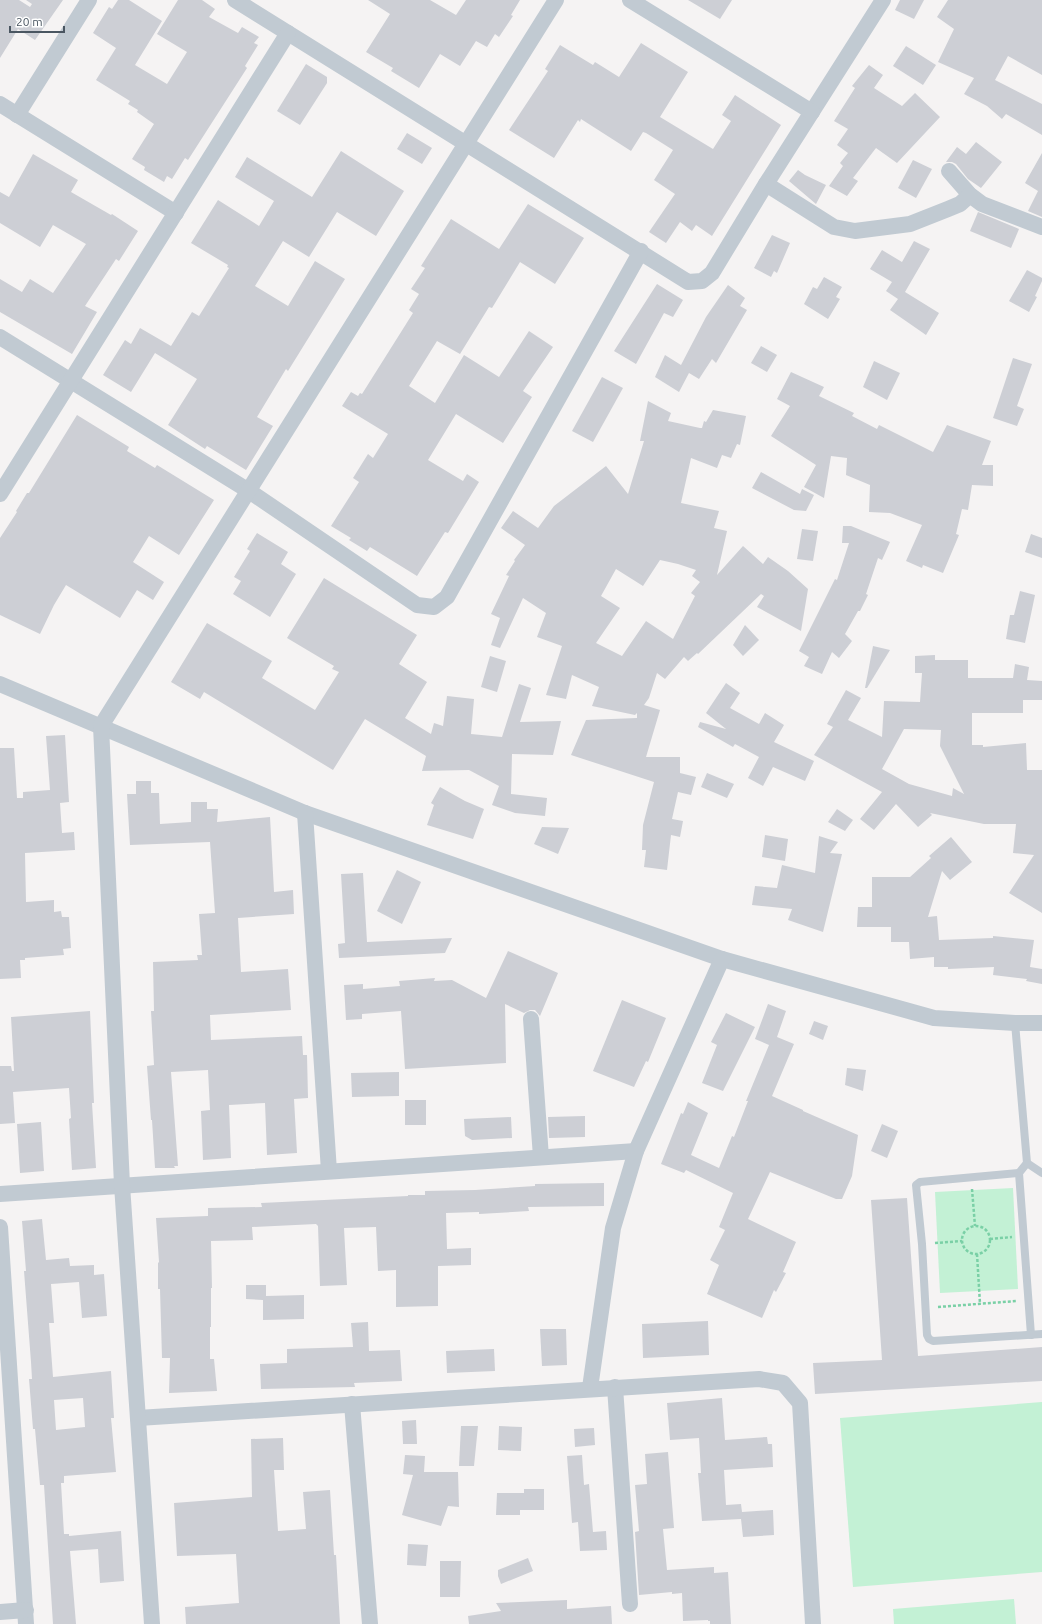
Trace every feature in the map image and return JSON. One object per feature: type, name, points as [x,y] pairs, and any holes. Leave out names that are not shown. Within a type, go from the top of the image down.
[{"type":"street","points":[[17,115],[89,0]]},
{"type":"street","points":[[235,0],[641,251],[688,282],[702,281],[712,273],[766,184],[883,0]]},
{"type":"street","points":[[152,1624],[122,1185],[101,726],[556,0]]},
{"type":"street","points":[[630,0],[812,112]]},
{"type":"street","points":[[0,494],[288,33]]},
{"type":"street","points":[[0,104],[176,213]]},
{"type":"street","points":[[949,171],[970,195],[982,204],[1042,228]]},
{"type":"street","points":[[766,184],[834,227],[855,231],[910,224],[960,204],[970,195]]},
{"type":"street","points":[[0,337],[248,491],[417,605],[434,607],[448,597],[641,251]]},
{"type":"street","points":[[0,684],[305,813],[722,959],[934,1018],[1015,1023],[1042,1023]]},
{"type":"street","points":[[305,813],[329,1171]]},
{"type":"street","points":[[590,1388],[613,1228],[636,1151],[722,959]]},
{"type":"street","points":[[531,1019],[541,1157]]},
{"type":"street","points":[[0,1194],[636,1151]]},
{"type":"street","points":[[0,1227],[26,1617],[0,1612]]},
{"type":"street","points":[[138,1418],[590,1388],[759,1379],[783,1383],[800,1403],[813,1624]]},
{"type":"street","points":[[615,1387],[630,1604]]},
{"type":"street","points":[[352,1404],[370,1624]]},
{"type":"lane","points":[[1015,1023],[1027,1163],[1019,1173],[1031,1335]]},
{"type":"lane","points":[[1027,1163],[1042,1173]]},
{"type":"lane","points":[[1019,1173],[971,1176],[920,1182],[916,1185],[922,1244],[926,1335],[933,1341],[1042,1334]]},
{"type":"path","points":[[971,1176],[974,1226]]},
{"type":"path","points":[[974,1226],[985,1229],[990,1239],[990,1244],[987,1249],[982,1253],[977,1254],[964,1248],[962,1241],[963,1234],[968,1228],[974,1226]]},
{"type":"path","points":[[922,1244],[962,1241]]},
{"type":"path","points":[[977,1254],[980,1304]]},
{"type":"path","points":[[926,1308],[1028,1300]]},
{"type":"green space","points":[[1013,1188],[1018,1289],[940,1293],[935,1192]]},
{"type":"green space","points":[[1042,1402],[1042,1572],[853,1587],[840,1418]]},
{"type":"green space","points":[[1014,1599],[1016,1624],[894,1624],[893,1609]]},
{"type":"building","points":[[0,0],[19,0],[30,7],[32,4],[26,0],[63,0],[35,40],[18,29],[0,58]]},
{"type":"building","points":[[118,0],[129,0],[162,21],[135,65],[167,84],[187,52],[157,34],[178,0],[202,0],[215,9],[209,17],[238,33],[242,27],[259,37],[254,43],[258,45],[245,66],[247,68],[188,160],[185,158],[172,179],[167,176],[164,182],[144,170],[145,167],[132,159],[154,124],[137,112],[138,110],[128,104],[130,101],[96,80],[116,48],[93,33],[109,7],[112,9]]},
{"type":"building","points":[[368,0],[430,0],[456,15],[466,0],[520,0],[511,15],[513,16],[499,37],[495,34],[487,47],[476,41],[460,66],[440,54],[419,88],[391,71],[393,68],[366,52],[390,14]]},
{"type":"building","points":[[688,0],[732,0],[720,19]]},
{"type":"building","points":[[900,0],[924,0],[914,19],[895,10]]},
{"type":"building","points":[[948,0],[1042,0],[1042,75],[1008,56],[995,80],[1042,104],[1042,135],[1006,114],[1002,119],[987,106],[964,94],[974,78],[938,62],[954,29],[937,17]]},
{"type":"building","points":[[641,43],[688,72],[660,117],[713,149],[731,121],[722,115],[735,95],[781,125],[712,236],[696,225],[692,231],[680,222],[666,243],[649,232],[675,194],[654,180],[673,150],[646,133],[643,132],[631,151],[581,119],[580,122],[578,120],[554,158],[509,130],[548,71],[545,69],[560,45],[593,65],[595,62],[619,77]]},
{"type":"building","points":[[906,46],[936,65],[923,85],[893,66]]},
{"type":"building","points":[[306,64],[327,77],[327,83],[300,125],[277,111]]},
{"type":"building","points":[[869,65],[883,75],[874,88],[902,106],[915,93],[940,117],[897,163],[876,148],[853,178],[858,181],[847,196],[829,186],[843,166],[840,163],[848,153],[837,145],[848,129],[834,121],[855,88],[852,86]]},
{"type":"building","points":[[407,133],[432,148],[422,164],[397,149]]},
{"type":"building","points":[[976,142],[1002,162],[981,188],[968,179],[956,164],[946,162],[957,147],[966,154]]},
{"type":"building","points":[[341,151],[404,191],[376,236],[337,212],[309,257],[283,241],[255,286],[288,306],[315,261],[345,279],[288,371],[286,369],[257,417],[273,426],[246,470],[207,446],[205,449],[168,425],[197,379],[155,353],[131,392],[103,375],[125,340],[131,344],[140,328],[171,346],[192,312],[199,316],[229,268],[227,267],[228,265],[191,243],[218,200],[259,226],[274,201],[235,177],[247,157],[312,197]]},
{"type":"building","points":[[1042,153],[1042,217],[1028,211],[1038,191],[1025,183]]},
{"type":"building","points":[[33,154],[78,180],[71,192],[111,215],[112,214],[138,231],[119,261],[116,259],[85,306],[97,312],[72,354],[0,312],[0,279],[22,292],[30,279],[53,293],[86,244],[53,225],[40,247],[0,223],[0,192],[9,197]]},
{"type":"building","points":[[913,160],[932,169],[916,198],[898,188]]},
{"type":"building","points":[[798,170],[826,185],[816,204],[789,181]]},
{"type":"building","points":[[528,204],[584,238],[555,284],[520,262],[492,308],[489,307],[460,354],[437,341],[409,386],[435,403],[464,355],[499,377],[529,331],[553,347],[523,391],[532,397],[503,443],[456,414],[428,460],[463,481],[467,474],[479,482],[448,533],[445,532],[417,576],[370,547],[367,551],[349,540],[351,538],[331,526],[359,482],[353,478],[368,454],[373,458],[388,434],[342,406],[351,392],[358,396],[360,393],[362,394],[413,313],[409,310],[419,294],[411,289],[425,268],[421,266],[451,219],[499,249]]},
{"type":"building","points":[[978,212],[1019,229],[1011,248],[970,231]]},
{"type":"building","points":[[772,235],[790,243],[777,273],[774,271],[771,277],[754,268]]},
{"type":"building","points":[[914,241],[930,249],[905,292],[939,313],[926,335],[890,310],[898,299],[886,291],[892,282],[870,269],[882,250],[902,262]]},
{"type":"building","points":[[1027,270],[1042,278],[1035,296],[1037,297],[1029,312],[1009,301]]},
{"type":"building","points":[[824,277],[842,287],[836,297],[840,299],[828,319],[804,304],[813,287],[817,289]]},
{"type":"building","points":[[657,284],[683,300],[673,317],[664,313],[636,364],[614,351]]},
{"type":"building","points":[[728,285],[745,298],[740,306],[747,310],[716,363],[712,359],[699,379],[689,373],[679,392],[655,377],[665,355],[681,365],[706,317]]},
{"type":"building","points":[[761,346],[777,355],[767,372],[751,363]]},
{"type":"building","points":[[1013,358],[1032,364],[1017,406],[1024,409],[1017,426],[993,418]]},
{"type":"building","points":[[874,361],[900,373],[887,400],[863,387]]},
{"type":"building","points":[[791,372],[824,387],[819,396],[854,413],[852,416],[877,429],[879,425],[933,452],[947,425],[991,441],[982,465],[993,465],[993,486],[972,485],[968,510],[962,509],[956,534],[959,535],[943,573],[923,565],[922,568],[906,561],[922,525],[890,513],[869,512],[870,485],[846,475],[847,458],[831,456],[824,498],[804,487],[816,465],[771,436],[790,406],[777,399]]},
{"type":"building","points":[[602,377],[623,388],[593,442],[572,431]]},
{"type":"building","points":[[648,401],[671,413],[668,421],[700,428],[702,428],[704,421],[706,422],[713,410],[746,416],[740,445],[737,444],[731,458],[722,455],[717,468],[691,458],[681,503],[719,511],[714,528],[727,531],[717,575],[743,546],[763,564],[768,557],[788,571],[808,589],[801,631],[757,607],[764,596],[761,594],[698,654],[697,653],[688,661],[684,657],[665,679],[657,673],[649,698],[644,705],[660,710],[646,757],[680,757],[680,773],[696,777],[691,795],[678,792],[672,819],[683,821],[680,837],[671,835],[667,870],[644,867],[646,850],[642,850],[643,825],[654,782],[571,755],[586,720],[637,718],[637,713],[635,715],[592,706],[599,687],[572,675],[566,699],[546,695],[562,646],[537,637],[546,613],[523,598],[500,648],[491,645],[500,618],[491,614],[509,576],[506,575],[515,561],[514,560],[525,545],[501,528],[513,511],[538,528],[554,506],[606,466],[628,494],[644,441],[640,441]],"holes":[[[660,560],[696,570],[692,576],[700,582],[691,593],[695,596],[673,639],[646,621],[622,656],[596,643],[620,608],[601,596],[616,569],[643,586]]]},
{"type":"building","points":[[77,415],[129,447],[127,451],[155,468],[157,465],[214,500],[179,555],[149,536],[133,562],[164,582],[153,600],[137,590],[120,618],[66,585],[54,605],[40,634],[0,615],[0,538]]},
{"type":"building","points":[[761,472],[800,494],[802,489],[814,495],[806,511],[794,510],[752,488]]},
{"type":"building","points":[[843,526],[851,526],[890,542],[882,560],[878,558],[866,594],[868,595],[860,611],[858,611],[845,634],[852,641],[839,658],[832,652],[822,674],[804,666],[809,657],[799,651],[835,579],[837,580],[849,543],[842,543]]},
{"type":"building","points":[[802,529],[818,531],[813,561],[797,559]]},
{"type":"building","points":[[257,533],[288,552],[281,564],[296,574],[270,617],[233,594],[241,581],[234,577],[250,551],[247,549]]},
{"type":"building","points":[[1031,534],[1042,538],[1042,558],[1025,552]]},
{"type":"building","points":[[324,578],[417,635],[399,664],[427,682],[405,718],[431,734],[434,723],[443,726],[447,696],[474,699],[471,734],[502,737],[519,684],[531,688],[520,722],[561,721],[553,755],[512,754],[511,794],[547,798],[545,816],[515,813],[492,805],[499,786],[469,770],[422,771],[426,756],[365,719],[333,770],[204,692],[200,699],[171,682],[207,623],[272,661],[262,678],[315,710],[339,672],[332,669],[334,666],[287,638]]},
{"type":"building","points":[[1020,591],[1035,595],[1025,643],[1006,639],[1010,615],[1014,615]]},
{"type":"building","points":[[745,625],[759,640],[743,656],[733,645]]},
{"type":"building","points":[[873,646],[890,650],[867,688],[865,688]]},
{"type":"building","points":[[935,655],[935,660],[968,660],[968,678],[1013,678],[1015,664],[1029,667],[1027,680],[1042,681],[1042,700],[1023,700],[1023,713],[972,713],[972,745],[983,745],[983,747],[1026,743],[1027,770],[1042,770],[1042,913],[1009,893],[1034,855],[1013,853],[1016,824],[984,824],[930,813],[932,815],[918,827],[896,804],[874,830],[860,819],[882,792],[814,755],[833,727],[827,724],[846,690],[861,698],[848,720],[882,737],[884,701],[920,702],[922,673],[915,673],[915,656]],"holes":[[[904,729],[941,730],[940,746],[964,794],[953,788],[952,796],[909,784],[882,769]]]},
{"type":"building","points":[[490,656],[506,661],[497,692],[481,687]]},
{"type":"building","points":[[726,683],[740,693],[730,708],[759,724],[765,713],[784,725],[774,742],[814,761],[805,781],[773,767],[763,786],[748,778],[759,757],[735,744],[733,747],[698,727],[700,722],[726,729],[706,713]]},
{"type":"building","points":[[65,735],[69,802],[60,803],[62,833],[74,832],[75,850],[25,853],[26,902],[54,900],[54,912],[61,911],[62,917],[69,917],[71,948],[63,949],[64,955],[25,958],[25,960],[20,960],[21,978],[0,979],[0,748],[14,748],[17,798],[23,798],[23,792],[50,790],[46,736]]},
{"type":"building","points":[[707,773],[734,784],[727,798],[701,787]]},
{"type":"building","points":[[136,781],[151,781],[151,793],[159,793],[160,824],[191,822],[191,802],[207,802],[207,809],[218,809],[217,822],[270,817],[274,892],[293,890],[294,914],[238,918],[241,972],[288,969],[291,1010],[210,1015],[211,1040],[302,1036],[303,1055],[307,1055],[308,1098],[294,1099],[297,1153],[267,1155],[265,1103],[229,1105],[231,1158],[203,1160],[201,1111],[210,1110],[208,1070],[171,1072],[178,1166],[174,1166],[175,1168],[155,1168],[147,1066],[154,1065],[151,1011],[154,1011],[153,962],[198,960],[197,955],[202,955],[199,914],[215,913],[210,842],[130,845],[127,794],[136,794]]},
{"type":"building","points":[[440,787],[465,801],[484,809],[473,839],[427,825],[434,805],[431,803]]},
{"type":"building","points":[[837,809],[853,820],[845,831],[828,822]]},
{"type":"building","points":[[542,827],[569,828],[558,854],[534,844]]},
{"type":"building","points":[[765,835],[788,839],[785,861],[762,857]]},
{"type":"building","points":[[819,836],[838,842],[830,853],[842,854],[823,932],[788,920],[792,909],[752,905],[755,886],[777,888],[782,865],[815,873]]},
{"type":"building","points":[[951,837],[972,862],[950,880],[942,871],[928,917],[937,916],[939,940],[993,938],[993,936],[1034,940],[1030,967],[1042,969],[1042,984],[1026,981],[1027,979],[993,975],[994,967],[948,969],[948,967],[934,967],[934,957],[910,959],[909,942],[891,942],[891,927],[857,927],[858,907],[872,907],[872,877],[910,877],[931,858],[929,856]]},
{"type":"building","points":[[397,870],[421,882],[402,924],[377,911]]},
{"type":"building","points":[[363,873],[367,942],[452,938],[445,953],[339,958],[338,944],[345,943],[341,874]]},
{"type":"building","points":[[508,951],[558,973],[540,1016],[535,1010],[530,1010],[524,1013],[505,1004],[506,1063],[405,1069],[401,1011],[362,1014],[362,1019],[346,1020],[344,985],[363,984],[363,989],[400,986],[399,981],[435,978],[434,981],[452,980],[486,998]]},
{"type":"building","points":[[622,1000],[666,1018],[648,1062],[646,1061],[634,1087],[593,1071]]},
{"type":"building","points":[[768,1004],[786,1011],[777,1037],[794,1044],[772,1096],[858,1135],[852,1176],[842,1199],[836,1199],[770,1172],[748,1219],[796,1242],[783,1272],[786,1273],[776,1292],[774,1290],[762,1318],[707,1294],[719,1265],[710,1260],[725,1230],[719,1227],[733,1193],[686,1170],[684,1173],[661,1164],[681,1113],[683,1114],[688,1102],[708,1113],[691,1155],[719,1168],[732,1136],[734,1137],[748,1101],[746,1101],[769,1045],[755,1039]]},
{"type":"building","points":[[90,1011],[94,1103],[92,1103],[96,1168],[72,1170],[69,1088],[13,1092],[15,1123],[0,1124],[0,1066],[11,1066],[12,1071],[14,1071],[11,1017]]},
{"type":"building","points":[[726,1013],[755,1027],[723,1091],[702,1083],[717,1045],[711,1042]]},
{"type":"building","points":[[814,1021],[828,1026],[823,1040],[809,1034]]},
{"type":"building","points":[[847,1068],[866,1070],[863,1091],[845,1085]]},
{"type":"building","points":[[399,1072],[399,1096],[352,1097],[351,1073]]},
{"type":"building","points":[[405,1100],[426,1100],[426,1125],[405,1125]]},
{"type":"building","points":[[585,1116],[585,1137],[549,1138],[548,1117]]},
{"type":"building","points":[[511,1117],[512,1138],[472,1140],[465,1136],[464,1119]]},
{"type":"building","points":[[41,1122],[44,1171],[20,1173],[17,1124]]},
{"type":"building","points":[[882,1124],[898,1131],[887,1158],[871,1151]]},
{"type":"building","points":[[604,1183],[604,1206],[528,1207],[529,1211],[479,1214],[479,1212],[446,1213],[447,1249],[471,1248],[471,1265],[438,1266],[438,1306],[396,1307],[396,1270],[378,1271],[376,1227],[344,1228],[347,1285],[320,1286],[318,1226],[316,1224],[252,1227],[253,1240],[211,1241],[212,1288],[210,1359],[214,1359],[217,1391],[169,1393],[170,1358],[162,1358],[156,1218],[208,1216],[208,1208],[262,1207],[261,1203],[425,1195],[425,1191],[475,1190],[535,1186],[535,1184]]},
{"type":"building","points":[[907,1198],[918,1356],[1042,1347],[1042,1381],[815,1394],[813,1363],[882,1360],[871,1200]]},
{"type":"building","points":[[42,1219],[46,1260],[69,1258],[70,1266],[94,1265],[94,1275],[104,1274],[107,1316],[82,1318],[79,1282],[51,1284],[54,1323],[49,1323],[53,1377],[111,1371],[114,1418],[111,1418],[116,1472],[64,1476],[64,1483],[61,1483],[64,1534],[69,1534],[69,1536],[121,1531],[124,1581],[100,1583],[98,1549],[70,1551],[76,1624],[53,1624],[44,1485],[40,1485],[29,1379],[32,1379],[22,1221]],"holes":[[[83,1398],[85,1427],[56,1430],[54,1400]]]},
{"type":"building","points":[[246,1285],[266,1285],[266,1296],[304,1295],[304,1319],[263,1320],[263,1300],[246,1299]]},
{"type":"building","points":[[708,1321],[709,1355],[643,1358],[642,1324]]},
{"type":"building","points":[[368,1322],[369,1351],[400,1350],[402,1381],[354,1383],[355,1387],[261,1389],[260,1364],[287,1363],[287,1349],[353,1347],[351,1323]]},
{"type":"building","points":[[540,1329],[566,1329],[567,1365],[542,1366]]},
{"type":"building","points":[[494,1349],[495,1371],[447,1373],[446,1351]]},
{"type":"building","points":[[722,1398],[725,1440],[767,1437],[768,1444],[772,1444],[773,1467],[724,1470],[726,1505],[741,1504],[742,1512],[773,1510],[774,1535],[743,1537],[741,1519],[702,1521],[698,1473],[701,1473],[699,1438],[670,1440],[667,1403]]},
{"type":"building","points":[[416,1420],[417,1444],[403,1444],[402,1421]]},
{"type":"building","points":[[461,1426],[478,1426],[474,1466],[459,1466]]},
{"type":"building","points":[[499,1426],[522,1427],[521,1451],[498,1450]]},
{"type":"building","points":[[594,1428],[595,1445],[575,1447],[574,1429]]},
{"type":"building","points":[[283,1438],[284,1470],[274,1470],[278,1531],[306,1529],[303,1492],[330,1490],[340,1624],[186,1624],[185,1607],[239,1603],[236,1554],[177,1556],[174,1503],[252,1497],[251,1439]]},
{"type":"building","points":[[668,1452],[674,1528],[663,1529],[667,1570],[714,1567],[714,1573],[728,1572],[731,1624],[710,1624],[710,1621],[708,1620],[683,1621],[682,1593],[672,1594],[672,1592],[639,1595],[635,1532],[639,1531],[635,1485],[647,1484],[645,1454]]},
{"type":"building","points":[[405,1455],[425,1456],[424,1472],[458,1472],[459,1507],[448,1506],[441,1526],[402,1515],[413,1475],[403,1474]]},
{"type":"building","points":[[582,1455],[584,1485],[589,1484],[593,1532],[606,1531],[607,1550],[580,1551],[578,1522],[572,1523],[567,1456]]},
{"type":"building","points":[[524,1489],[544,1489],[544,1510],[520,1510],[520,1515],[496,1515],[497,1493],[524,1493]]},
{"type":"building","points":[[408,1544],[428,1545],[426,1566],[407,1565]]},
{"type":"building","points":[[528,1558],[533,1571],[501,1584],[498,1576],[498,1570]]},
{"type":"building","points":[[440,1561],[461,1561],[460,1597],[440,1597]]},
{"type":"building","points":[[567,1600],[567,1609],[611,1606],[612,1624],[469,1624],[468,1616],[501,1611],[496,1603]]}]
